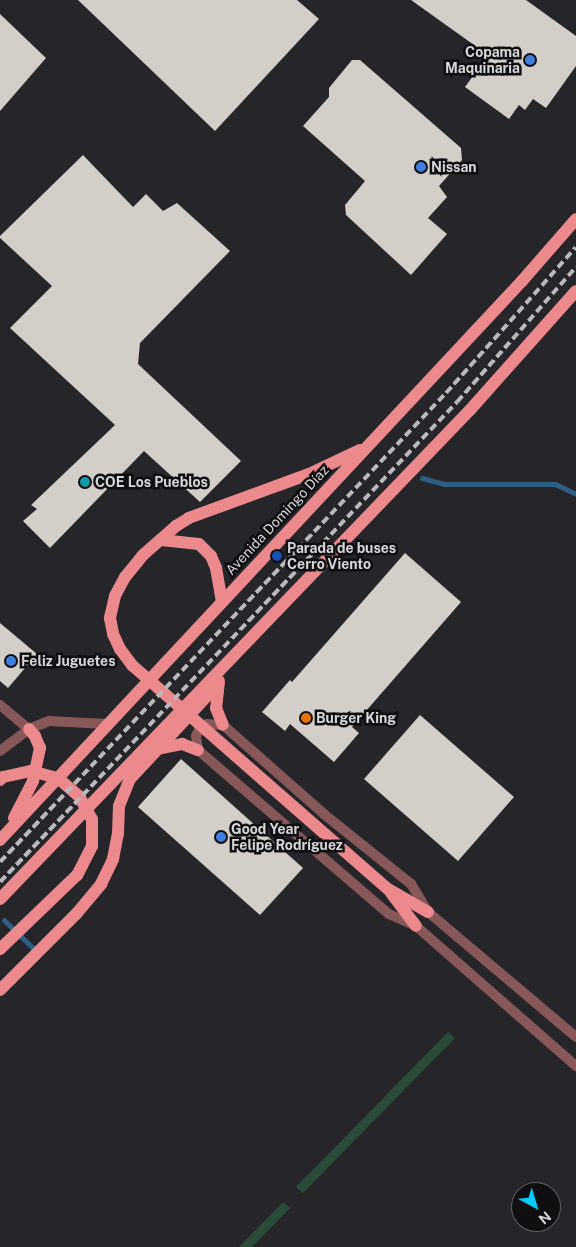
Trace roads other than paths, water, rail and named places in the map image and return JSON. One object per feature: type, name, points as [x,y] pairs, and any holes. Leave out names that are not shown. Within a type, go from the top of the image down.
[{"type":"main road","name":"Avenida Domingo Díaz","points":[[1,839],[576,220]]},
{"type":"main road","points":[[0,899],[470,410],[576,291]]},
{"type":"main road","points":[[366,446],[309,474],[189,518],[176,526],[143,555],[125,578],[115,596],[110,618],[113,634],[120,649],[133,666],[388,889],[428,912]]},
{"type":"main road","points":[[161,540],[199,544],[211,556],[216,568],[222,601]]},
{"type":"main road","points":[[0,990],[77,913],[102,884],[113,859],[118,834],[119,806],[130,779],[217,685],[233,655]]},
{"type":"main road","points":[[217,685],[216,708],[222,725]]},
{"type":"main road","points":[[1,839],[33,781],[40,748],[35,736],[29,729]]},
{"type":"main road","points":[[158,749],[182,744],[198,750]]},
{"type":"main road","points":[[0,780],[31,770],[58,778],[79,796],[92,819],[92,846],[78,875],[1,948]]},
{"type":"main road","points":[[388,889],[416,926]]},
{"type":"street","points":[[0,704],[29,729]]},
{"type":"street","points":[[0,751],[29,729],[49,721],[106,724]]},
{"type":"street","points":[[576,1037],[428,912],[411,884],[324,814],[222,725],[207,724],[200,728],[196,736],[198,750],[389,914],[416,926],[576,1066]]},
{"type":"waterway","points":[[422,478],[445,484],[555,484],[576,494]]},
{"type":"waterway","points":[[4,920],[34,949]]},
{"type":"railway","points":[[0,862],[446,393],[576,247]]},
{"type":"railway","points":[[0,882],[457,402],[576,267]]},
{"type":"place","name":"Copama Maquinaria","points":[[530,60]]},
{"type":"place","name":"Nissan","points":[[421,167]]},
{"type":"place","name":"COE Los Pueblos","points":[[85,482]]},
{"type":"place","name":"Parada de buses Cerro Viento","points":[[277,556]]},
{"type":"place","name":"Feliz Juguetes","points":[[11,661]]},
{"type":"place","name":"Burger King","points":[[306,718]]},
{"type":"place","name":"Good Year Felipe Rodríguez","points":[[221,837]]}]
